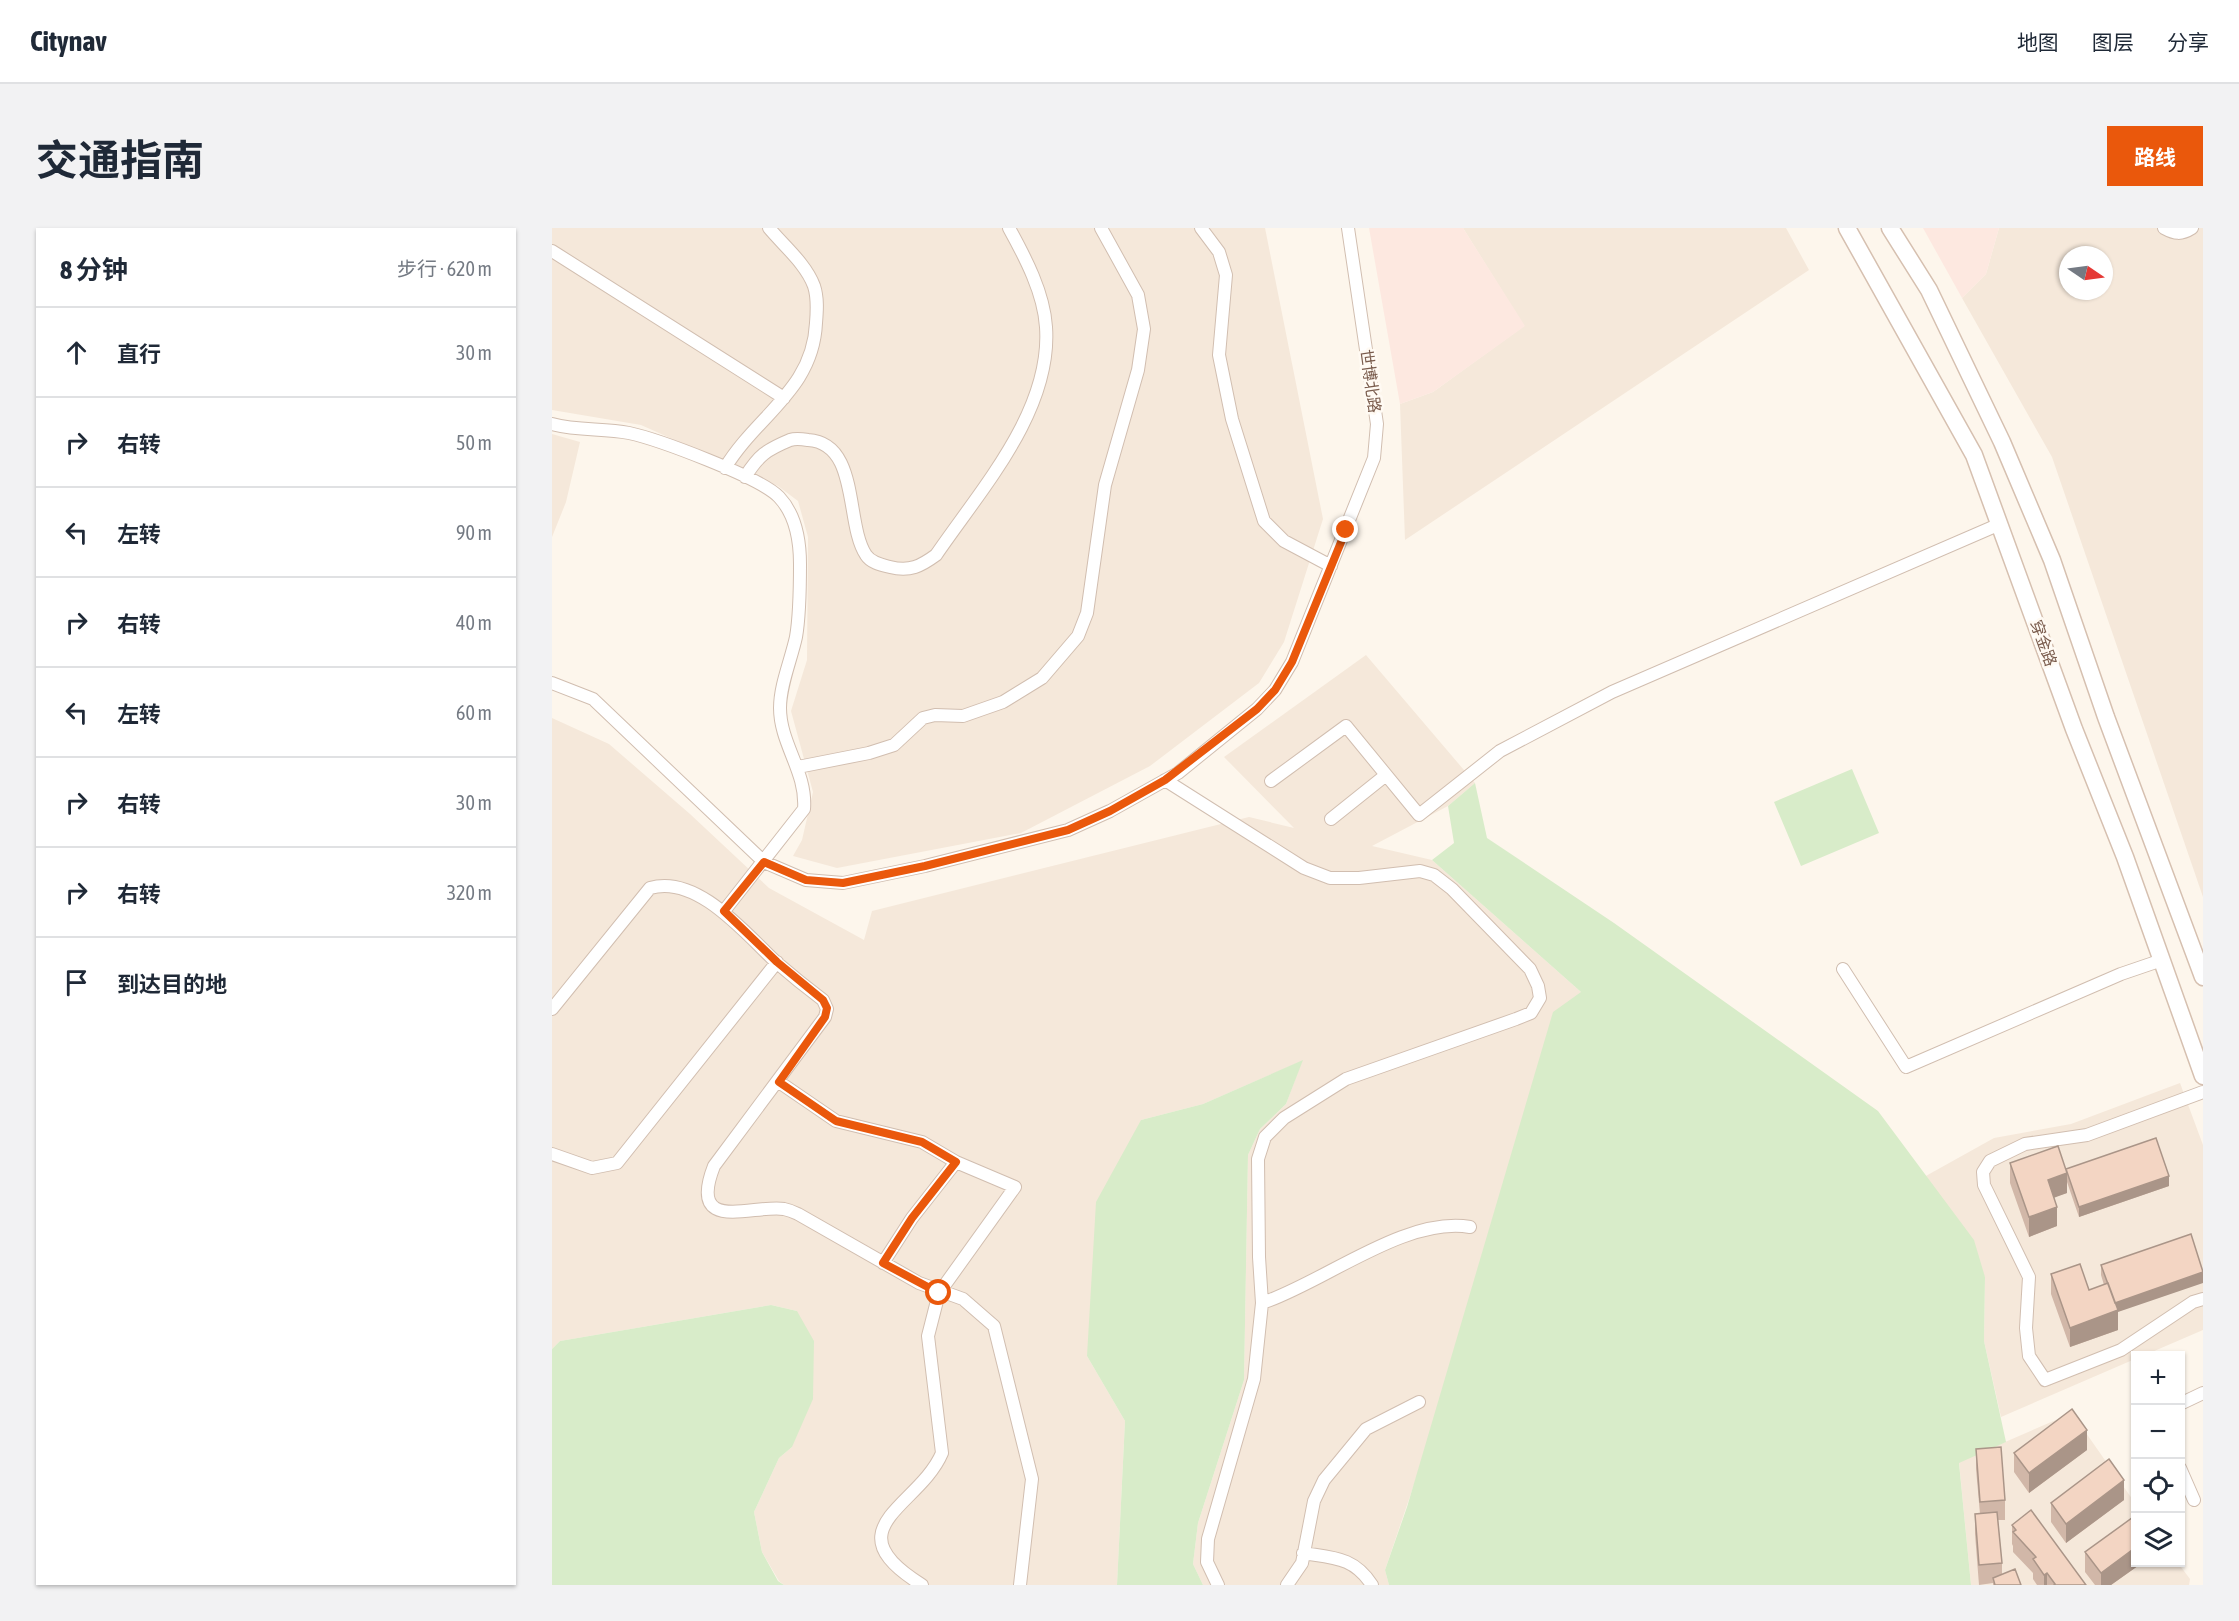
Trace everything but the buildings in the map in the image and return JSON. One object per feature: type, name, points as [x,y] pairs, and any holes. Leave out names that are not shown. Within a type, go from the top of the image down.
[{"type":"main road","name":"穿金路","points":[[1847,228],[1974,455],[2203,1076]]},
{"type":"main road","name":"穿金路","points":[[1890,228],[1929,290],[2002,442],[2052,560],[2110,728],[2203,977]]},
{"type":"street","points":[[725,468],[739,444],[784,398],[810,363],[815,344],[817,307],[814,286],[799,262],[769,228]]},
{"type":"street","points":[[745,477],[758,456],[776,446],[794,439],[815,440],[829,448],[844,468],[860,542],[867,557],[880,565],[900,569],[919,568],[936,555],[1020,431],[1034,401],[1044,363],[1046,326],[1040,296],[1009,228]]},
{"type":"street","points":[[798,767],[869,753],[894,745],[923,718],[935,715],[963,716],[1003,702],[1042,678],[1078,636],[1087,613],[1105,484],[1138,370],[1144,329],[1138,296],[1101,228]]},
{"type":"street","points":[[1201,228],[1219,252],[1226,275],[1219,355],[1232,419],[1264,521],[1284,541],[1331,566]]},
{"type":"street","name":"世博北路","points":[[764,862],[806,880],[843,883],[1068,830],[1110,811],[1165,780],[1257,709],[1275,690],[1292,662],[1374,458],[1377,424],[1348,228]]},
{"type":"street","points":[[2164,228],[2173,233],[2183,234],[2192,228]]},
{"type":"street","points":[[552,251],[784,398]]},
{"type":"street","points":[[552,424],[628,433],[725,468],[778,495],[791,513],[798,531],[800,563],[796,634],[780,708],[785,734],[805,793],[804,809],[724,911]]},
{"type":"street","points":[[1271,782],[1346,726],[1419,815],[1500,751],[1612,692],[2000,524]]},
{"type":"street","points":[[552,683],[593,699],[764,862]]},
{"type":"street","points":[[1331,819],[1386,775]]},
{"type":"street","points":[[1165,780],[1304,868],[1330,878],[1359,878],[1420,871],[1434,875],[1452,889],[1530,969],[1540,998],[1531,1012],[1516,1019],[1346,1079],[1284,1118],[1265,1137],[1258,1159],[1258,1257],[1262,1304],[1254,1379],[1208,1539],[1207,1562],[1218,1585]]},
{"type":"street","points":[[552,1010],[650,888],[664,884],[679,887],[724,911],[777,962],[823,1000],[827,1008],[825,1017],[779,1082],[714,1166],[708,1182],[710,1199],[716,1207],[726,1212],[739,1214],[784,1209],[831,1232],[939,1293],[963,1299],[982,1313],[994,1326],[1000,1341],[1032,1479],[1020,1585]]},
{"type":"street","points":[[1844,969],[1906,1066],[2121,974],[2162,960]]},
{"type":"street","points":[[552,1154],[592,1168],[617,1163],[777,962]]},
{"type":"street","points":[[779,1082],[836,1121],[922,1142],[956,1162],[1016,1187],[939,1293],[928,1336],[942,1453],[937,1465],[894,1509],[886,1524],[882,1541],[885,1556],[897,1569],[922,1585]]},
{"type":"street","points":[[2203,1092],[2087,1136],[2025,1144],[1990,1161],[1983,1172],[1984,1185],[2029,1277],[2026,1328],[2029,1356],[2045,1380],[2121,1350],[2193,1302],[2203,1299]]},
{"type":"street","points":[[883,1263],[912,1218],[956,1162]]},
{"type":"street","points":[[1262,1304],[1282,1297],[1372,1250],[1407,1236],[1455,1225],[1470,1227]]},
{"type":"street","points":[[2185,1402],[2203,1393]]},
{"type":"street","points":[[1287,1585],[1302,1563],[1314,1501],[1324,1480],[1355,1439],[1366,1429],[1419,1402]]},
{"type":"street","points":[[2185,1478],[2194,1500]]},
{"type":"street","points":[[1303,1553],[1348,1560],[1361,1570],[1372,1585]]},
{"type":"shaded area","points":[[552,228],[1265,228],[1323,519],[1284,642],[1259,683],[1150,766],[1021,833],[837,868],[793,856],[802,840],[813,792],[791,711],[807,660],[808,537],[798,501],[778,486],[641,425],[552,410]]},
{"type":"shaded area","points":[[1369,228],[1463,228],[1525,326],[1433,392],[1400,404]]},
{"type":"shaded area","points":[[1463,228],[1786,228],[1809,270],[1405,540],[1400,404],[1433,392],[1524,326]]},
{"type":"shaded area","points":[[1923,228],[1999,228],[1986,274],[1962,298]]},
{"type":"shaded area","points":[[1999,228],[2203,228],[2203,897],[2052,457],[1962,298],[1986,274]]},
{"type":"shaded area","points":[[552,434],[580,442],[566,502],[552,537]]},
{"type":"shaded area","points":[[1366,655],[1475,783],[1448,806],[1372,846],[1432,860],[1581,992],[1385,1570],[1389,1585],[1203,1585],[1193,1564],[1198,1523],[1244,1380],[1248,1155],[1260,1129],[1286,1104],[1302,1061],[1203,1104],[1141,1120],[1087,1356],[1125,1421],[1117,1585],[784,1585],[779,1581],[762,1552],[754,1512],[779,1458],[792,1447],[797,1311],[771,1305],[560,1341],[552,1349],[552,718],[609,744],[690,814],[769,888],[864,940],[872,911],[1249,817],[1294,828],[1224,757]]},
{"type":"shaded area","points":[[2180,1083],[2203,1145],[2203,1330],[2154,1351],[2131,1351],[2131,1361],[2001,1417],[1984,1341],[1985,1277],[1924,1177],[1994,1138],[2071,1124]]},
{"type":"shaded area","points":[[2072,1413],[2131,1497],[2131,1567],[2181,1567],[2190,1579],[2189,1585],[1971,1585],[1959,1462]]},
{"type":"green space","points":[[1852,769],[1879,833],[1801,866],[1774,802]]},
{"type":"green space","points":[[1475,783],[1487,838],[1614,923],[1878,1111],[1974,1240],[1985,1277],[1984,1341],[2006,1442],[1959,1463],[1971,1585],[1389,1585],[1385,1570],[1407,1507],[1553,1012],[1581,992],[1432,860],[1454,843],[1448,806]]},
{"type":"green space","points":[[1303,1060],[1286,1104],[1260,1129],[1248,1155],[1244,1380],[1198,1523],[1193,1564],[1203,1585],[1117,1585],[1125,1421],[1087,1356],[1096,1202],[1141,1120],[1203,1104]]},
{"type":"green space","points":[[771,1305],[797,1311],[814,1341],[813,1399],[792,1447],[779,1458],[754,1512],[762,1552],[778,1581],[784,1585],[552,1585],[552,1349],[560,1341]]},
{"type":"route","points":[[939,1293],[883,1263],[912,1218],[956,1162],[922,1142],[836,1121],[779,1082],[825,1017],[827,1008],[823,1000],[777,962],[724,911],[764,862],[806,880],[843,883],[925,866],[1068,830],[1110,811],[1178,773],[1257,709],[1275,690],[1292,662],[1346,530]]}]
